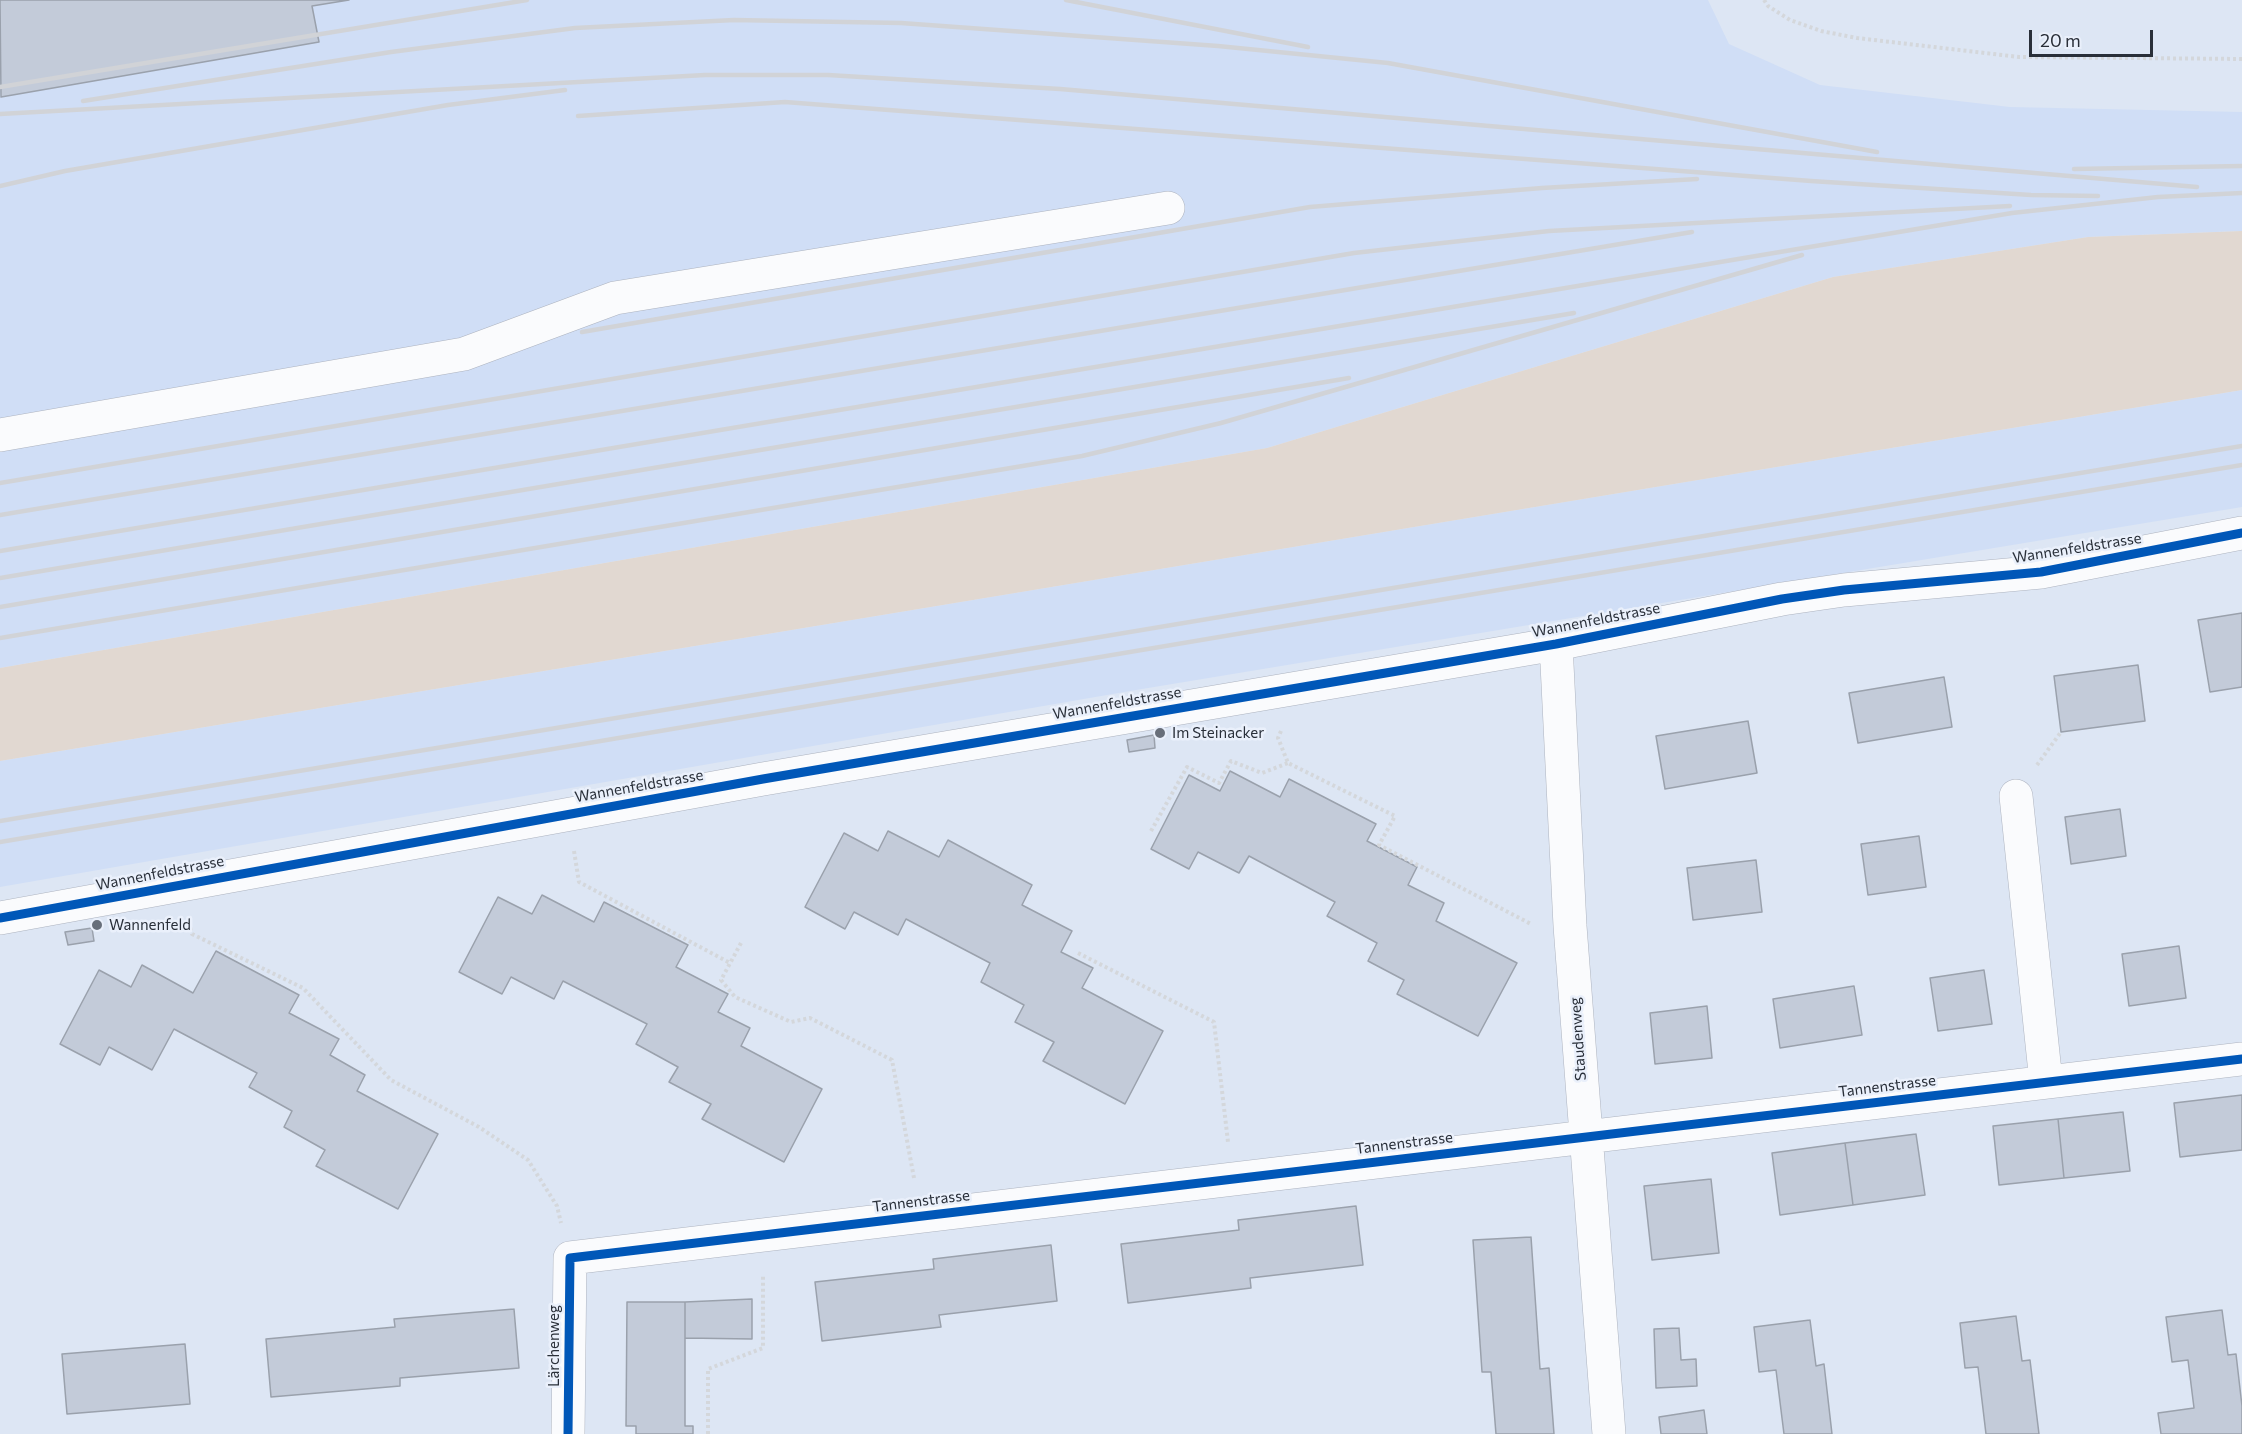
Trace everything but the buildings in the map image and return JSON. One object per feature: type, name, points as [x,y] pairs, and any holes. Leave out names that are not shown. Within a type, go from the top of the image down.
[{"type":"street","points":[[0,435],[464,354],[615,298],[1168,208]]},
{"type":"street","name":"Wannenfeldstrasse","points":[[0,918],[567,815],[1556,644],[1782,599],[1844,590],[2041,572],[2109,561],[2242,532]]},
{"type":"street","name":"Staudenweg","points":[[1556,644],[1570,926],[1609,1434]]},
{"type":"street","points":[[2016,796],[2046,1082]]},
{"type":"street","name":"Tannenstrasse","points":[[570,1258],[2242,1059]]},
{"type":"street","name":"Lärchenweg","points":[[568,1434],[570,1258]]},
{"type":"path","points":[[1764,0],[1768,6],[1790,20],[1821,31],[1857,38],[2019,57],[2242,59]]},
{"type":"path","points":[[1281,690],[1285,717],[1278,738],[1288,763],[1395,816],[1379,845],[1527,923],[1542,928],[1570,926]]},
{"type":"path","points":[[1151,831],[1187,767],[1219,783],[1231,761],[1262,773],[1288,763]]},
{"type":"path","points":[[567,815],[579,882],[730,963]]},
{"type":"path","points":[[182,885],[192,934],[303,988],[391,1080],[479,1127],[528,1160],[557,1206],[570,1258]]},
{"type":"path","points":[[741,943],[721,980],[735,997],[791,1022],[810,1018],[892,1060],[922,1216]]},
{"type":"path","points":[[1078,953],[1214,1022],[1232,1179]]},
{"type":"path","points":[[708,1434],[708,1369],[763,1348],[763,1235]]},
{"type":"shaded area","points":[[0,0],[1708,0],[1729,44],[1820,85],[2010,107],[2242,112],[2242,231],[2088,237],[1833,277],[1267,448],[0,668]]},
{"type":"shaded area","points":[[2242,231],[2242,390],[0,761],[0,668],[1267,448],[1833,277],[2088,237]]},
{"type":"shaded area","points":[[2242,390],[2242,507],[1130,691],[0,887],[0,761]]},
{"type":"railway","points":[[0,87],[527,0]]},
{"type":"railway","points":[[1066,0],[1308,47]]},
{"type":"railway","points":[[83,101],[391,52],[575,28],[734,20],[901,23],[1218,46],[1388,63],[1877,152]]},
{"type":"railway","points":[[0,114],[705,75],[828,75],[1060,89],[2197,187]]},
{"type":"railway","points":[[0,186],[65,171],[448,105],[565,90]]},
{"type":"railway","points":[[578,116],[785,102],[1811,181],[2031,195],[2098,196]]},
{"type":"railway","points":[[2074,169],[2242,166]]},
{"type":"railway","points":[[582,332],[1310,207],[1542,188],[1697,179]]},
{"type":"railway","points":[[0,551],[2012,213],[2158,197],[2242,193]]},
{"type":"railway","points":[[0,483],[1354,253],[1549,231],[2010,206]]},
{"type":"railway","points":[[0,515],[1692,232]]},
{"type":"railway","points":[[0,638],[1082,456],[1221,423],[1802,255]]},
{"type":"railway","points":[[0,578],[1574,313]]},
{"type":"railway","points":[[0,607],[1349,378]]},
{"type":"railway","points":[[0,821],[2242,446]]},
{"type":"railway","points":[[0,842],[2242,465]]},
{"type":"cycle path","points":[[0,918],[763,779],[1556,644],[1782,599],[1844,590],[2041,572],[2242,533]]},
{"type":"cycle path","points":[[568,1434],[570,1258],[2242,1059]]},
{"type":"place","name":"Im Steinacker","points":[[1160,733]]},
{"type":"place","name":"Wannenfeld","points":[[97,925]]}]
